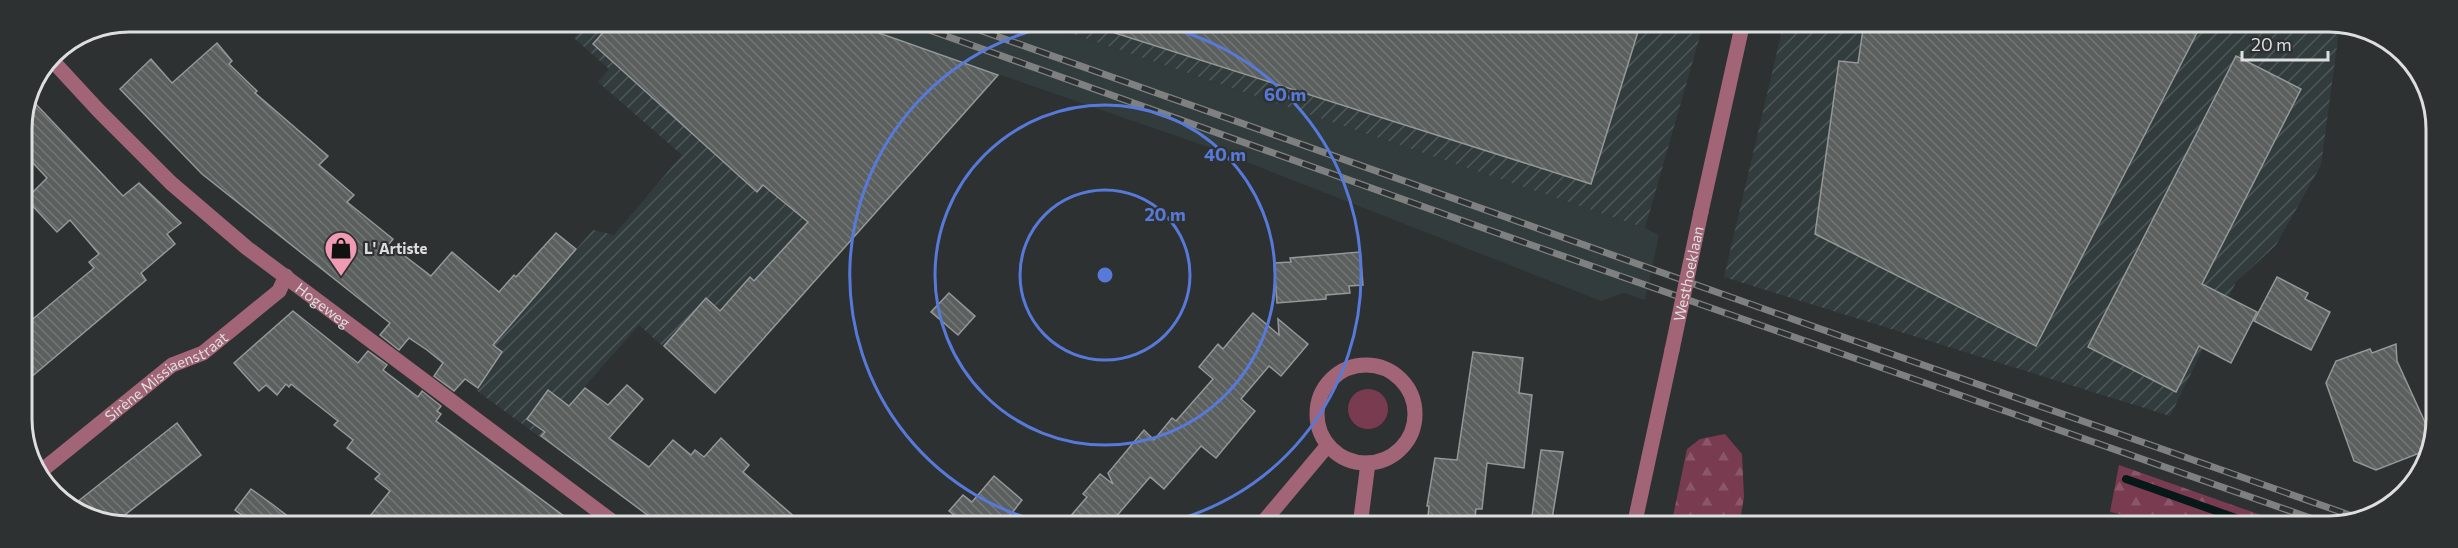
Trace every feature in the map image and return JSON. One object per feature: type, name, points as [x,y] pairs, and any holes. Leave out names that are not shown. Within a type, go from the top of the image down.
[{"type":"street","name":"Westhoeklaan","points":[[1636,516],[1741,32]]},
{"type":"street","name":"Hogeweg","points":[[56,65],[171,183],[247,248],[605,516]]},
{"type":"street","name":"Sirène Missiaenstraat","points":[[44,468],[172,365],[203,353],[279,291],[286,276]]},
{"type":"street","points":[[1366,365],[1387,370],[1401,380],[1411,394],[1415,411],[1413,428],[1399,450],[1384,460],[1368,463],[1341,456],[1328,445],[1317,423],[1317,406],[1323,389],[1334,376],[1349,368],[1366,365]]},
{"type":"street","points":[[1268,516],[1328,445]]},
{"type":"street","points":[[1361,516],[1368,463]]},
{"type":"shaded area","points":[[579,32],[876,32],[998,75],[715,393],[639,325],[540,437],[476,390],[502,352],[493,345],[593,230],[614,235],[682,155],[598,82],[609,69],[574,38]]},
{"type":"shaded area","points":[[877,32],[1067,32],[1645,228],[1659,235],[1645,300],[1624,293],[1601,301],[1208,147]]},
{"type":"shaded area","points":[[1067,32],[1701,32],[1645,228]]},
{"type":"shaded area","points":[[1782,32],[2339,32],[2321,165],[2276,245],[2236,282],[2170,416],[1724,277]]},
{"type":"green space","points":[[1368,389],[1382,395],[1388,409],[1382,423],[1368,429],[1354,423],[1348,409],[1354,395]]},
{"type":"green space","points":[[1725,434],[1742,454],[1744,497],[1741,516],[1673,516],[1687,449],[1700,439]]},
{"type":"green space","points":[[2119,465],[2264,516],[2128,516],[2110,512]]},
{"type":"building","points":[[603,32],[876,32],[998,75],[715,393],[664,346],[706,298],[720,311],[750,277],[754,281],[808,222],[763,185],[757,192],[593,44]]},
{"type":"building","points":[[1112,32],[1638,32],[1591,184]]},
{"type":"building","points":[[1863,32],[2197,32],[2036,346],[1815,234],[1839,61],[1858,63]]},
{"type":"building","points":[[217,43],[232,61],[229,64],[257,91],[255,93],[328,156],[319,165],[354,195],[347,202],[393,239],[389,244],[431,276],[452,252],[499,292],[514,275],[516,277],[556,233],[576,249],[493,345],[502,352],[478,388],[465,379],[454,391],[434,376],[443,363],[427,350],[409,338],[399,350],[380,335],[390,323],[202,174],[120,89],[151,59],[172,83]]},
{"type":"building","points":[[2236,56],[2301,89],[2202,284],[2257,312],[2231,363],[2199,346],[2176,392],[2088,347]]},
{"type":"building","points":[[35,103],[123,196],[139,183],[181,223],[167,234],[175,244],[141,273],[146,280],[32,376],[32,320],[94,268],[89,262],[99,254],[70,220],[57,232],[32,205],[32,193],[47,178],[32,162],[32,122]]},
{"type":"building","points":[[1360,252],[1363,285],[1349,286],[1350,293],[1326,295],[1326,299],[1277,303],[1274,263],[1291,262],[1290,258]]},
{"type":"building","points":[[2277,277],[2308,293],[2305,299],[2330,312],[2311,350],[2254,321]]},
{"type":"building","points":[[949,293],[975,316],[958,335],[931,312]]},
{"type":"building","points":[[293,311],[358,363],[368,351],[387,365],[383,370],[418,397],[422,391],[441,406],[437,411],[441,414],[436,421],[564,516],[370,516],[390,491],[375,479],[380,474],[347,448],[353,440],[334,425],[338,421],[291,384],[289,387],[286,384],[277,395],[266,385],[259,391],[234,363]]},
{"type":"building","points":[[1253,313],[1279,335],[1278,319],[1308,344],[1281,376],[1269,366],[1241,399],[1255,411],[1216,458],[1201,446],[1164,489],[1150,477],[1117,516],[1071,516],[1087,497],[1083,494],[1100,474],[1113,484],[1108,473],[1144,430],[1154,440],[1172,418],[1176,421],[1213,379],[1199,367],[1218,344],[1223,349]]},
{"type":"building","points":[[2396,344],[2397,361],[2426,424],[2425,438],[2420,453],[2376,470],[2354,461],[2326,383],[2336,361],[2370,349],[2372,353]]},
{"type":"building","points":[[1473,352],[1523,358],[1519,393],[1532,395],[1524,468],[1487,463],[1482,509],[1476,509],[1475,516],[1428,516],[1429,506],[1427,506],[1435,458],[1457,460]]},
{"type":"building","points":[[627,385],[643,399],[609,438],[649,467],[673,440],[691,455],[695,450],[704,457],[721,438],[749,465],[743,472],[794,516],[649,516],[541,436],[545,432],[527,419],[548,390],[569,406],[585,388],[608,405]]},
{"type":"building","points":[[177,423],[201,455],[124,516],[110,515],[77,502]]},
{"type":"building","points":[[1541,450],[1563,452],[1552,516],[1532,516]]},
{"type":"building","points":[[994,476],[1022,500],[1010,516],[955,516],[949,511],[963,495],[972,502]]},
{"type":"building","points":[[251,489],[287,516],[243,516],[235,510]]},
{"type":"waterway","points":[[2126,479],[2230,516]]},
{"type":"railway","points":[[935,32],[1483,228],[2305,516]]},
{"type":"railway","points":[[985,32],[2349,515]]},
{"type":"place","name":"L' Artiste","points":[[341,277]]}]
